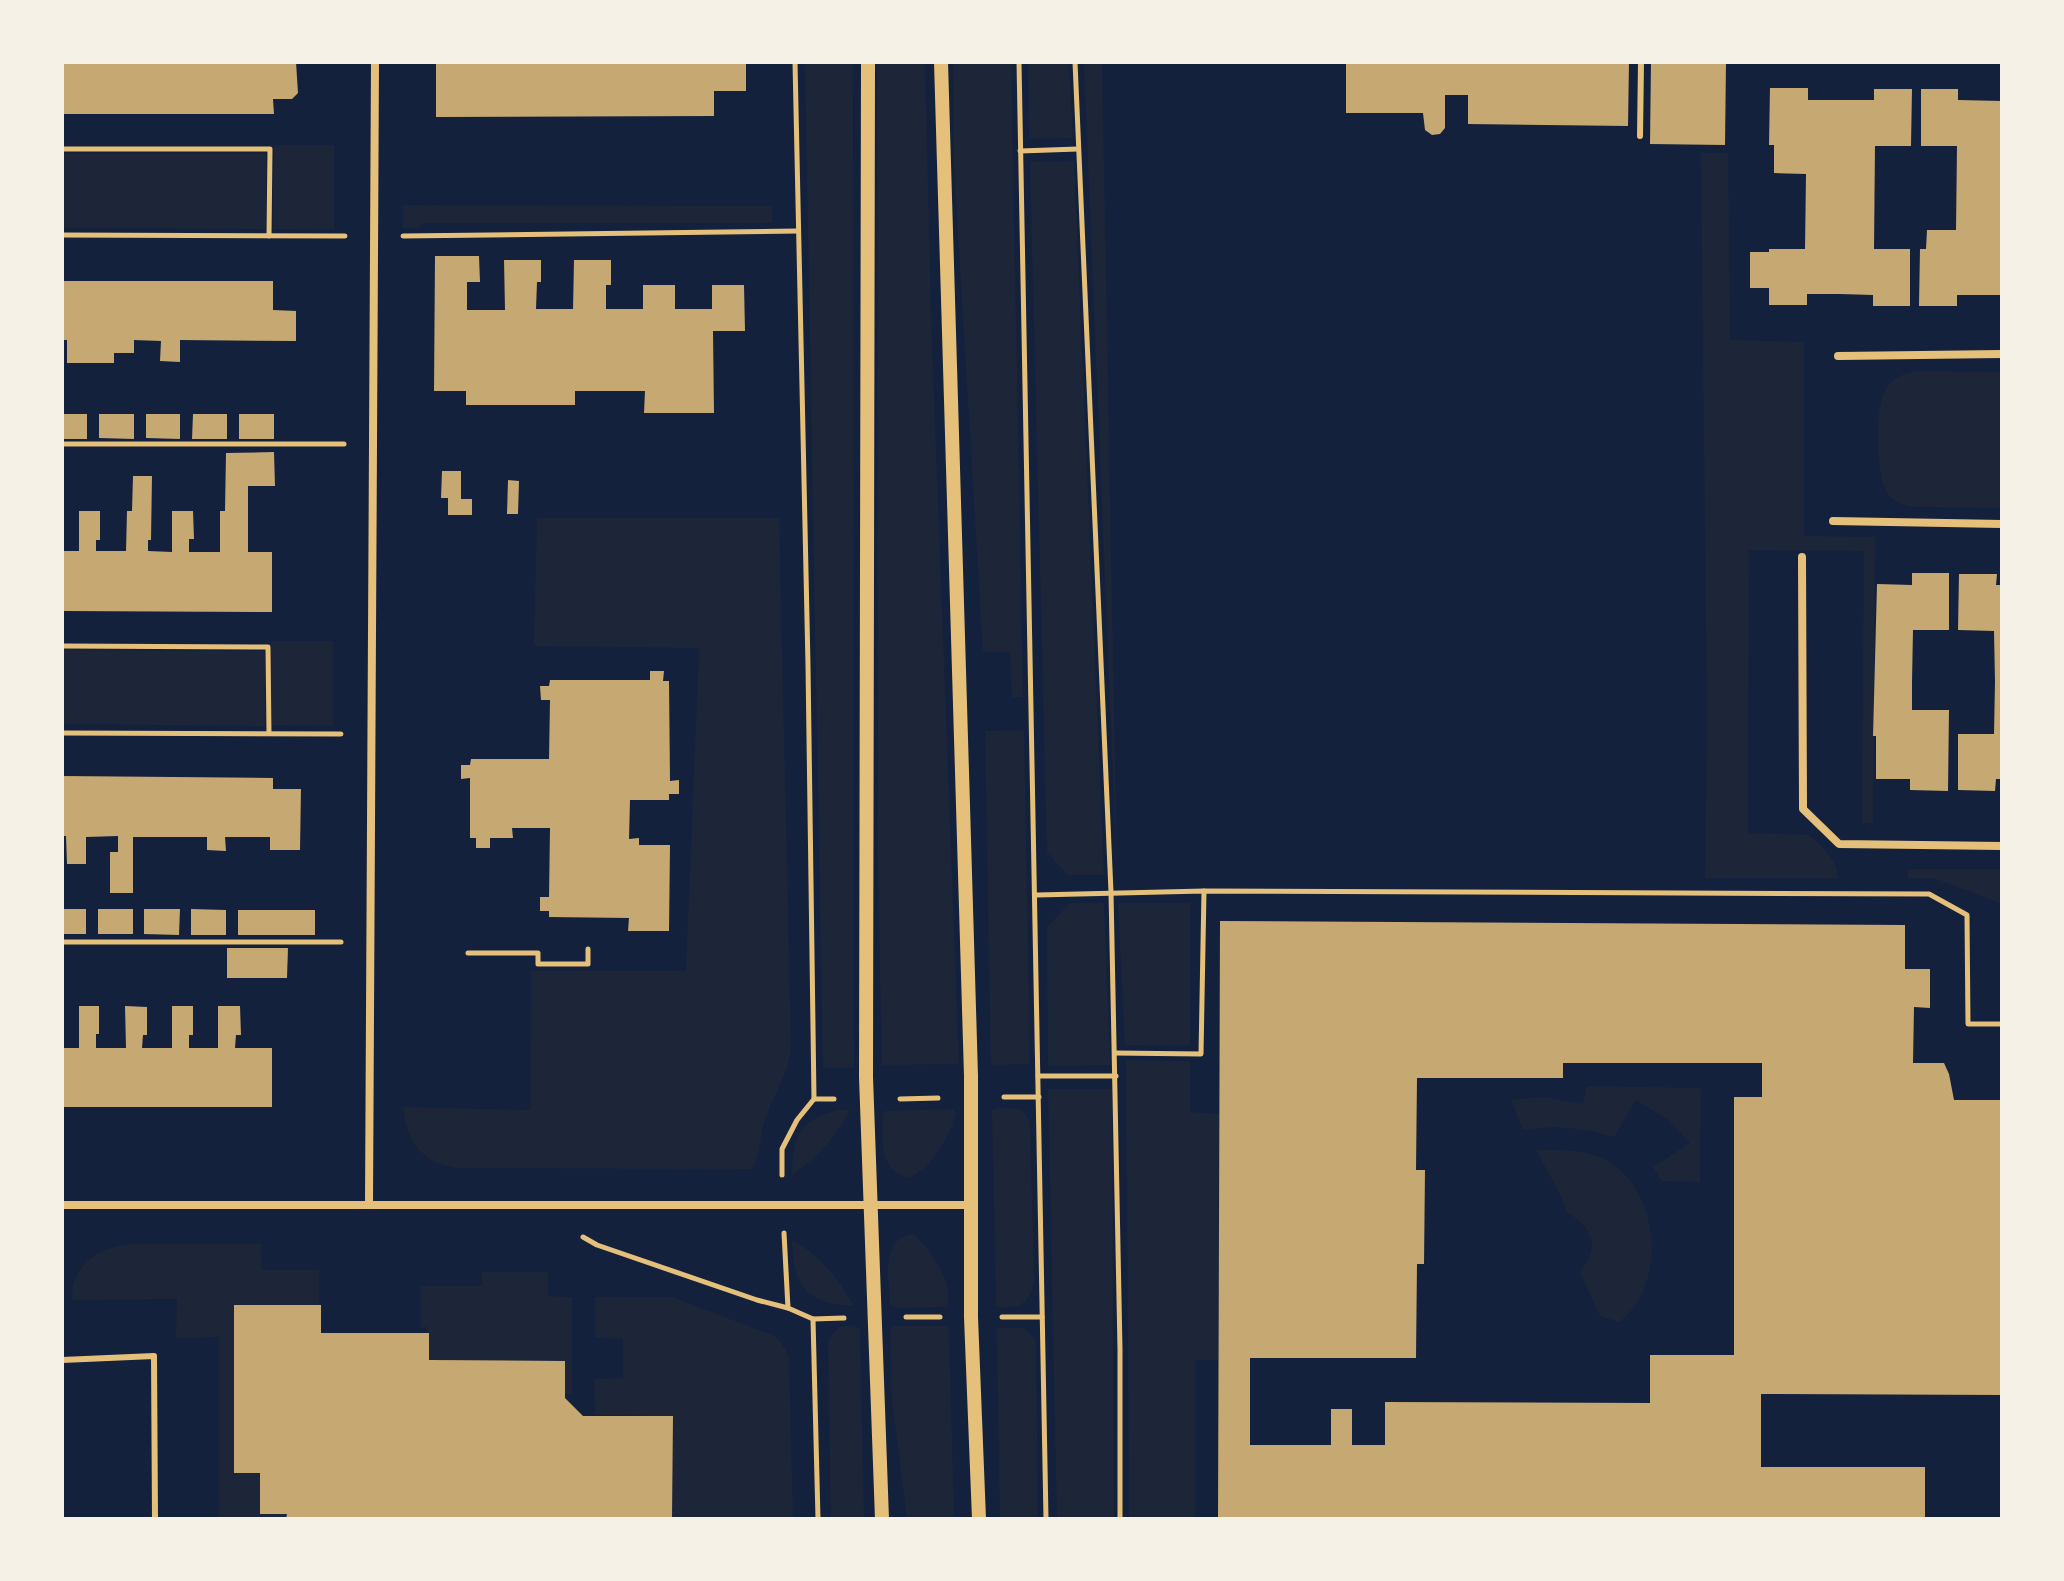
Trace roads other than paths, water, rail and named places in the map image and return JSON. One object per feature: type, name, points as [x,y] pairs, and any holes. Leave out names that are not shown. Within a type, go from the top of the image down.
[{"type":"street","points":[[369,1204],[375,62]]},
{"type":"street","points":[[868,62],[866,1099],[882,1519]]},
{"type":"street","points":[[941,62],[971,1098],[971,1317],[979,1519]]},
{"type":"street","points":[[1838,356],[2002,354]]},
{"type":"street","points":[[1833,521],[2002,524]]},
{"type":"street","points":[[1802,557],[1803,809],[1839,844],[2002,846]]},
{"type":"street","points":[[62,1205],[972,1205]]},
{"type":"lane","points":[[1640,136],[1641,62]]},
{"type":"lane","points":[[62,1360],[154,1356],[155,1519]]}]
